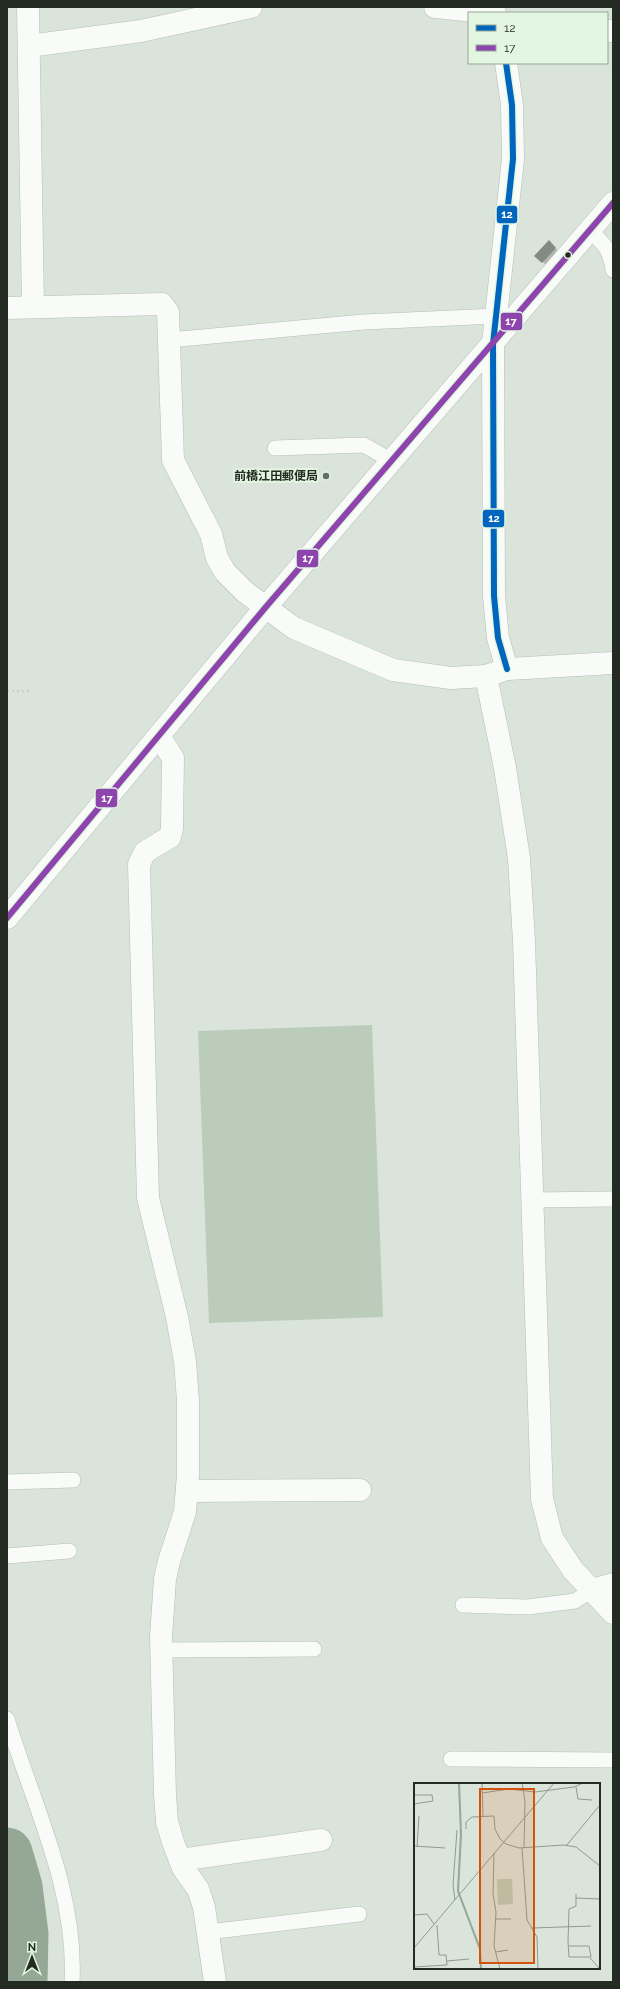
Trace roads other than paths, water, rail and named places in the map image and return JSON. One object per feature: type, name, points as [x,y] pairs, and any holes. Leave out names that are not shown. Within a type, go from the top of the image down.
[{"type":"street","points":[[28,7],[33,307]]},
{"type":"street","points":[[29,46],[141,31],[251,7]]},
{"type":"street","points":[[435,7],[484,12]]},
{"type":"street","points":[[506,64],[512,105],[513,159],[493,344],[494,596],[498,638],[507,669]]},
{"type":"street","points":[[7,918],[265,608],[613,203]]},
{"type":"street","points":[[7,308],[162,304],[168,312],[173,460],[211,534],[217,558],[225,572],[245,592],[294,628],[392,670],[451,678],[486,676],[507,669],[613,663]]},
{"type":"street","points":[[486,676],[505,768],[519,858],[524,941],[542,1499],[552,1538],[573,1570],[613,1613]]},
{"type":"street","points":[[159,736],[173,758],[172,828],[170,837],[145,852],[139,864],[148,1198],[177,1317],[185,1361],[188,1401],[187,1491],[185,1512],[169,1560],[166,1579],[162,1650],[167,1822],[180,1860],[198,1889],[204,1907],[215,1982]]},
{"type":"street","points":[[187,1491],[360,1490]]},
{"type":"street","points":[[592,1590],[613,1584]]},
{"type":"street","points":[[180,1860],[194,1856],[321,1840]]},
{"type":"lane","points":[[590,230],[605,245],[611,256],[613,270]]},
{"type":"lane","points":[[169,340],[364,322],[496,316]]},
{"type":"lane","points":[[275,448],[364,445],[392,461]]},
{"type":"lane","points":[[532,1200],[613,1199]]},
{"type":"lane","points":[[7,1482],[73,1480]]},
{"type":"lane","points":[[7,1556],[69,1551]]},
{"type":"lane","points":[[464,1605],[528,1607],[575,1601],[592,1590]]},
{"type":"lane","points":[[162,1650],[314,1649]]},
{"type":"lane","points":[[7,1719],[64,1895],[70,1932],[73,1965],[72,1982]]},
{"type":"lane","points":[[450,1759],[613,1760]]},
{"type":"lane","points":[[208,1932],[359,1914]]},
{"type":"waterway","points":[[7,1853],[17,1887],[23,1934],[22,1982]]},
{"type":"place","name":"前橋江田郵便局","points":[[326,476]]}]
